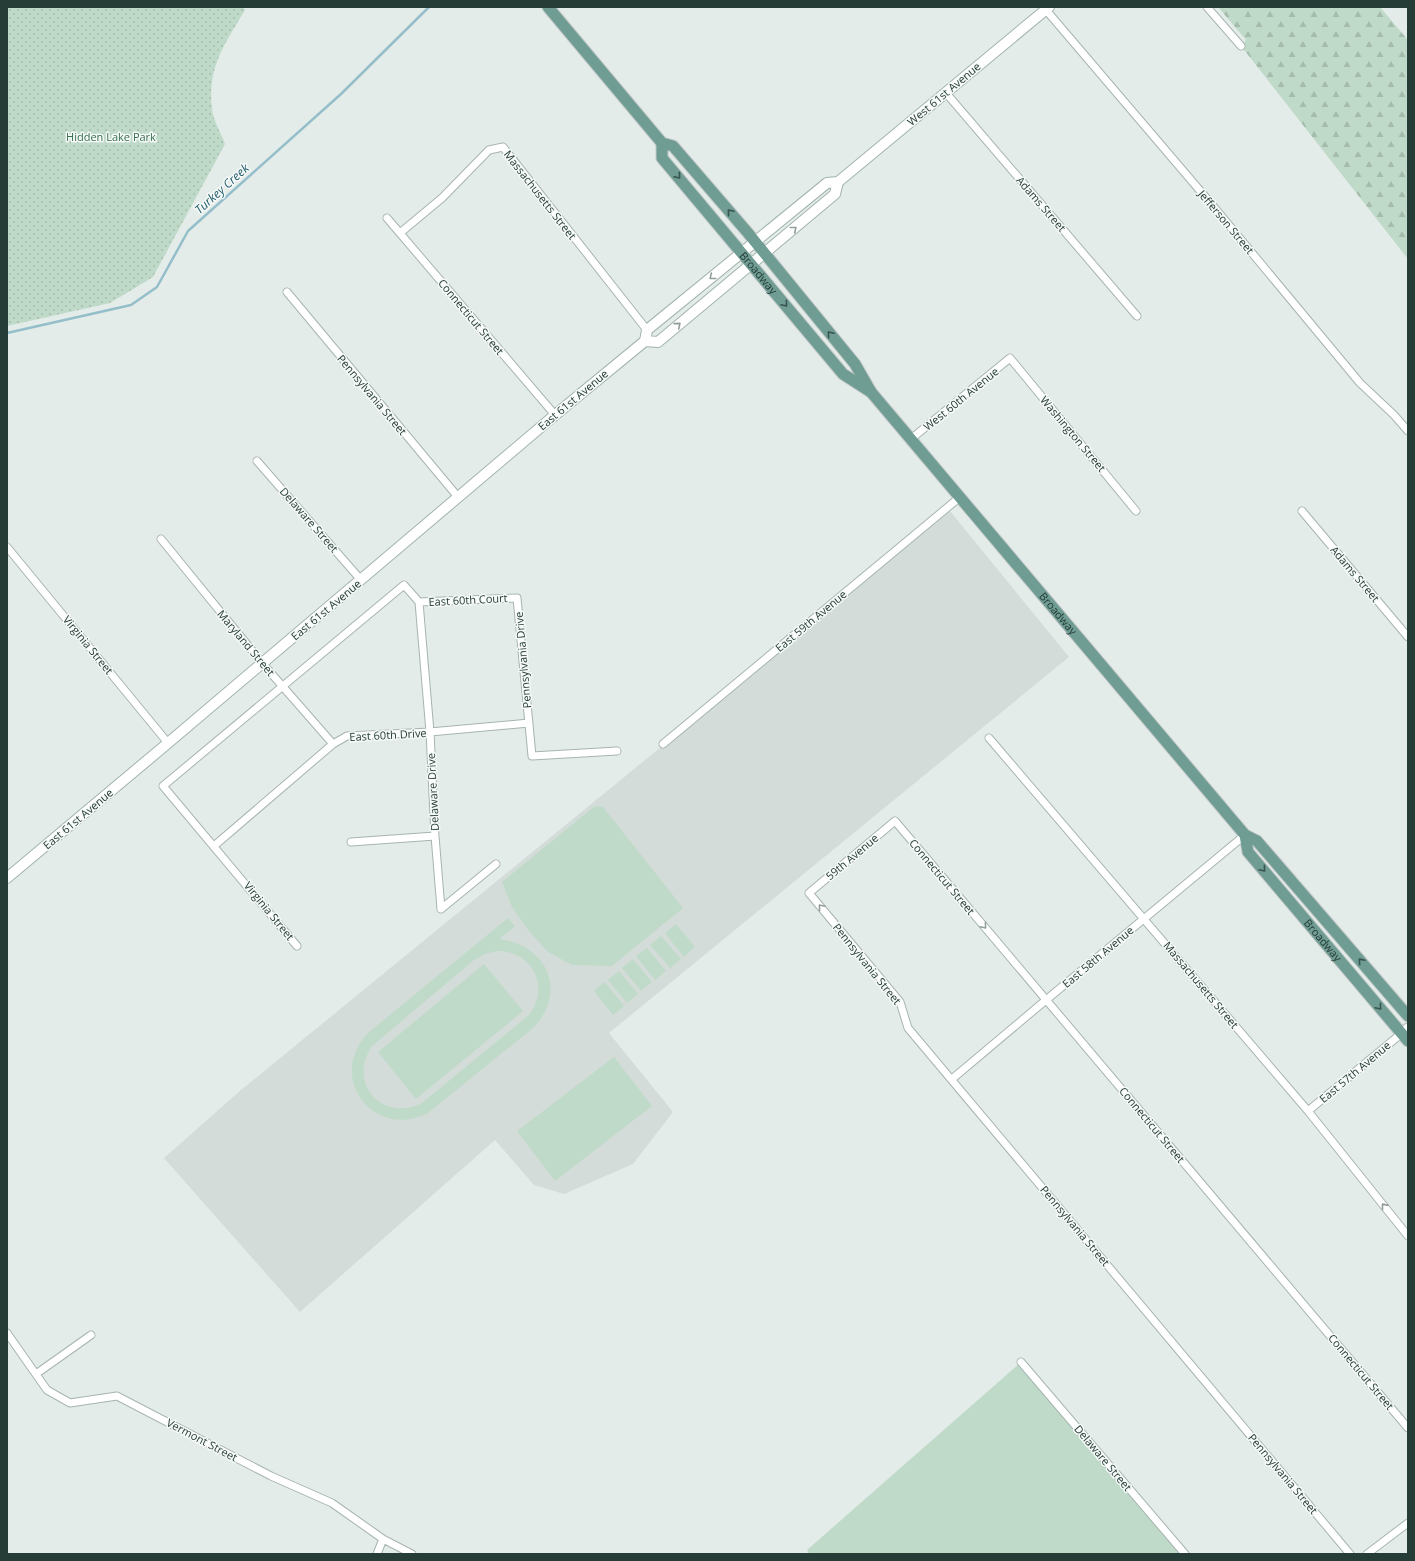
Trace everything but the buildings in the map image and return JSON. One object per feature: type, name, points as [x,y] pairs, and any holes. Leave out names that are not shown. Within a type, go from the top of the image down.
[{"type":"main road","name":"Broadway","points":[[548,7],[662,143],[674,146],[855,364],[871,392],[1245,835],[1257,841],[1408,1016]]},
{"type":"main road","name":"West 61st Avenue","points":[[742,252],[827,183],[838,182],[1048,9]]},
{"type":"main road","name":"Broadway","points":[[662,143],[662,158],[843,374],[871,392]]},
{"type":"main road","name":"West 61st Avenue","points":[[763,253],[835,194],[838,182]]},
{"type":"main road","points":[[645,341],[647,330],[742,252]]},
{"type":"main road","name":"East 61st Avenue","points":[[7,878],[263,664],[555,415],[645,341],[658,342],[763,253]]},
{"type":"main road","name":"Broadway","points":[[1245,835],[1248,852],[1406,1034]]},
{"type":"street","points":[[1207,7],[1241,46]]},
{"type":"street","name":"Jefferson Street","points":[[1048,9],[1360,384],[1394,415],[1408,431]]},
{"type":"street","name":"Adams Street","points":[[946,93],[1137,316]]},
{"type":"street","name":"Massachusetts Street","points":[[400,233],[442,198],[490,150],[502,147],[647,330]]},
{"type":"street","name":"Connecticut Street","points":[[387,218],[555,415]]},
{"type":"street","name":"Pennsylvania Street","points":[[287,292],[458,497]]},
{"type":"street","name":"West 60th Avenue","points":[[911,439],[1010,358]]},
{"type":"street","name":"Washington Street","points":[[1010,358],[1136,511]]},
{"type":"street","name":"Delaware Street","points":[[256,461],[361,580]]},
{"type":"street","name":"East 59th Avenue","points":[[663,744],[960,497]]},
{"type":"street","name":"Adams Street","points":[[1302,511],[1408,637]]},
{"type":"street","name":"Maryland Street","points":[[161,539],[263,664],[333,744]]},
{"type":"street","name":"Virginia Street","points":[[7,547],[168,743]]},
{"type":"street","points":[[282,686],[404,585],[419,602]]},
{"type":"street","name":"East 60th Court","points":[[419,602],[517,598]]},
{"type":"street","name":"Pennsylvania Drive","points":[[517,598],[532,756],[617,751]]},
{"type":"street","name":"Delaware Drive","points":[[419,602],[430,732],[435,836],[441,909],[496,864]]},
{"type":"street","name":"Virginia Street","points":[[282,686],[163,786],[297,946]]},
{"type":"street","name":"East 60th Drive","points":[[214,846],[333,744],[348,736],[430,732],[529,723]]},
{"type":"street","name":"Massachusetts Street","points":[[989,738],[1308,1111],[1408,1236]]},
{"type":"street","name":"Connecticut Street","points":[[895,821],[1408,1428]]},
{"type":"street","name":"59th Avenue","points":[[809,893],[895,821]]},
{"type":"street","name":"East 58th Avenue","points":[[952,1079],[1245,835]]},
{"type":"street","points":[[351,842],[435,836]]},
{"type":"street","name":"Pennsylvania Street","points":[[809,893],[900,1002],[908,1028],[1350,1554]]},
{"type":"street","name":"East 57th Avenue","points":[[1308,1111],[1406,1034]]},
{"type":"street","name":"Vermont Street","points":[[7,1333],[48,1390],[70,1403],[118,1396],[271,1476],[332,1503],[383,1539],[412,1554]]},
{"type":"street","points":[[36,1374],[91,1335]]},
{"type":"street","name":"Delaware Street","points":[[1021,1362],[1185,1554]]},
{"type":"street","points":[[1367,1554],[1408,1523]]},
{"type":"street","points":[[377,1554],[383,1539]]},
{"type":"shaded area","points":[[950,511],[1069,657],[609,1033],[673,1112],[633,1164],[564,1194],[534,1185],[495,1140],[300,1312],[164,1158],[241,1090]]},
{"type":"green space","name":"Hidden Lake Park","points":[[7,7],[243,7],[245,10],[224,45],[215,68],[212,81],[212,109],[215,122],[225,144],[153,277],[110,303],[7,326]]},
{"type":"green space","points":[[1218,7],[1380,7],[1408,40],[1408,259],[1241,46],[1246,40]]},
{"type":"green space","points":[[595,806],[603,807],[683,908],[612,966],[572,965],[548,952],[528,930],[512,907],[502,882]]},
{"type":"green space","points":[[508,918],[515,926],[499,939],[516,943],[530,950],[541,960],[548,972],[551,986],[549,1000],[544,1014],[533,1028],[428,1113],[408,1119],[389,1118],[374,1111],[361,1100],[354,1084],[352,1067],[357,1049],[369,1032]],"holes":[[[497,951],[520,957],[528,963],[538,981],[536,1003],[530,1014],[422,1103],[407,1108],[394,1108],[382,1104],[373,1096],[366,1086],[364,1073],[365,1060],[372,1046],[474,960],[485,954]]]},
{"type":"green space","points":[[676,924],[695,947],[684,957],[665,933]]},
{"type":"green space","points":[[661,936],[681,959],[670,968],[650,945]]},
{"type":"green space","points":[[647,948],[666,971],[655,980],[636,956]]},
{"type":"green space","points":[[633,959],[652,982],[641,991],[622,968]]},
{"type":"green space","points":[[484,964],[523,1011],[416,1099],[378,1052]]},
{"type":"green space","points":[[619,971],[638,994],[627,1003],[608,980]]},
{"type":"green space","points":[[605,982],[624,1006],[613,1015],[594,991]]},
{"type":"green space","points":[[614,1057],[652,1106],[555,1181],[517,1131]]},
{"type":"green space","points":[[1021,1362],[1185,1554],[809,1554],[807,1550]]},
{"type":"waterway","name":"Turkey Creek","points":[[7,333],[131,305],[157,287],[188,231],[341,94],[429,7]]}]
